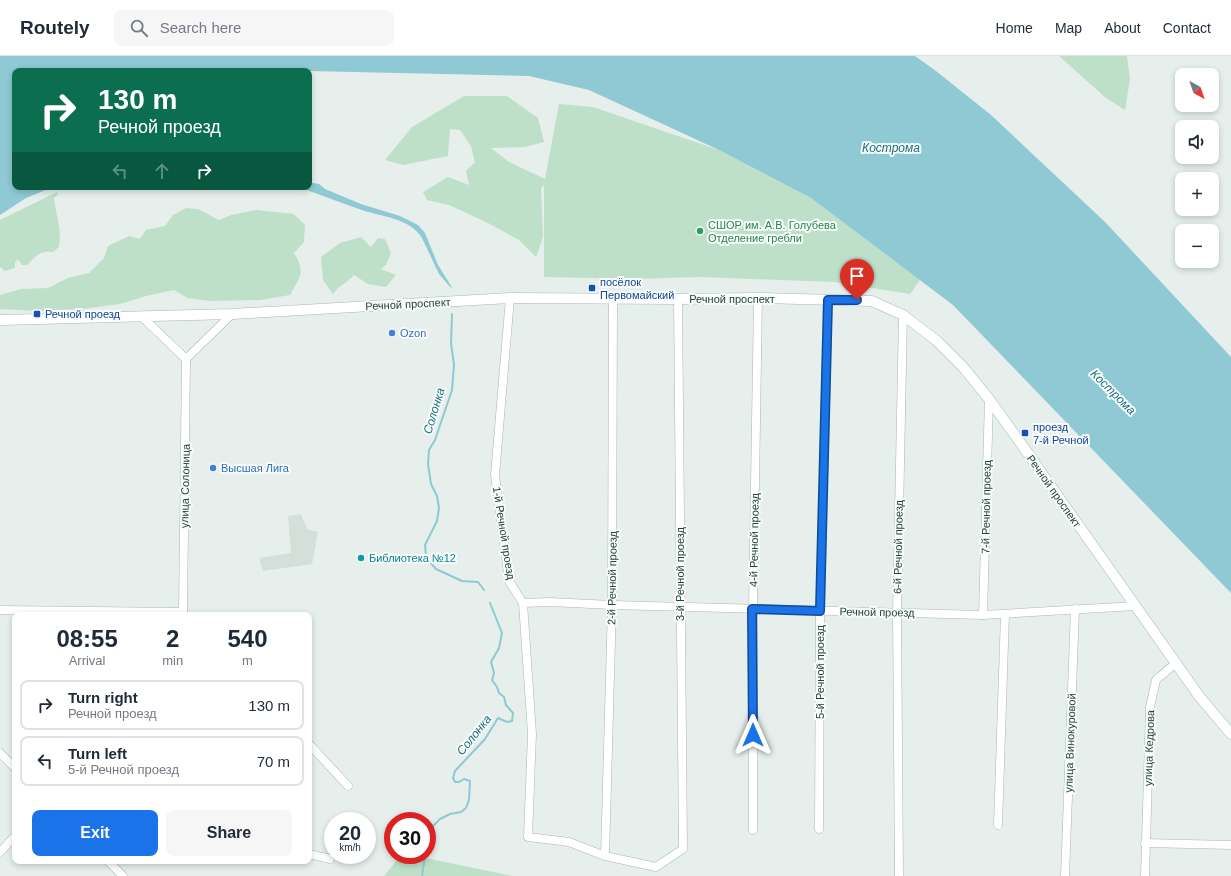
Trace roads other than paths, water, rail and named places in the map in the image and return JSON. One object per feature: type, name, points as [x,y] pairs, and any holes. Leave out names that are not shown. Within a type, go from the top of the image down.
[{"type":"street","name":"Речной проспект","points":[[0,320],[232,314],[510,298],[758,298],[872,301],[902,315],[937,341],[963,367],[989,399],[1199,696],[1231,734]]},
{"type":"street","name":"1-й Речной проезд","points":[[510,298],[495,475],[509,582],[523,603],[532,734],[528,837],[569,842],[605,856]]},
{"type":"street","name":"4-й Речной проезд","points":[[753,830],[752,609],[758,298]]},
{"type":"street","name":"2-й Речной проезд","points":[[605,856],[612,605],[613,299]]},
{"type":"street","name":"3-й Речной проезд","points":[[605,856],[656,867],[683,848],[678,299]]},
{"type":"street","name":"5-й Речной проезд","points":[[819,829],[820,611],[828,300]]},
{"type":"street","points":[[141,316],[186,359],[232,314]]},
{"type":"street","name":"6-й Речной проезд","points":[[899,876],[897,613],[902,315]]},
{"type":"street","name":"улица Солоница","points":[[184,612],[186,359]]},
{"type":"street","name":"7-й Речной проезд","points":[[983,615],[989,399]]},
{"type":"street","name":"Речной проезд","points":[[523,603],[550,602],[983,615],[1135,606]]},
{"type":"street","name":"улица Винокуровой","points":[[1065,876],[1075,609]]},
{"type":"street","points":[[0,610],[123,612]]},
{"type":"street","points":[[998,825],[1005,614]]},
{"type":"street","name":"улица Кедрова","points":[[1145,876],[1150,707],[1156,680],[1176,663]]},
{"type":"street","points":[[312,747],[348,786]]},
{"type":"street","points":[[0,753],[12,765]]},
{"type":"street","points":[[0,852],[12,839]]},
{"type":"street","points":[[1145,843],[1231,845]]},
{"type":"street","points":[[312,855],[324,858]]},
{"type":"street","points":[[111,864],[123,876]]},
{"type":"water","name":"Кострома","points":[[0,56],[915,56],[991,115],[1105,222],[1231,357],[1231,593],[953,305],[811,198],[719,150],[589,90],[529,76],[312,71],[312,68],[12,68],[12,190],[46,190],[26,198],[0,215]]},
{"type":"water","points":[[312,183],[319,184],[325,189],[361,204],[400,216],[418,225],[425,233],[438,265],[452,289],[439,274],[422,238],[416,231],[402,222],[359,209],[307,190],[312,190]]},
{"type":"waterway","name":"Солонка","points":[[452,314],[451,343],[454,365],[452,390],[435,440],[429,450],[428,464],[431,484],[437,496],[439,508],[437,521],[425,545],[426,556],[436,569],[462,581],[478,582],[484,590]]},
{"type":"waterway","name":"Солонка","points":[[436,823],[440,819],[450,814],[461,812],[466,808],[469,800],[470,781],[464,779],[459,782],[455,782],[453,778],[455,771],[485,739],[498,718],[507,722],[512,721],[513,713],[506,705],[504,697],[499,693],[492,680],[494,673],[491,662],[499,648],[502,633],[490,603]]},
{"type":"waterway","name":"Солонка","points":[[422,876],[424,864]]},
{"type":"place","name":"СШОР им. А.В. Голубева Отделение гребли","points":[[700,231]]},
{"type":"place","name":"посёлок Первомайский","points":[[592,288]]},
{"type":"place","name":"Речной проезд","points":[[37,314]]},
{"type":"place","name":"Ozon","points":[[392,333]]},
{"type":"place","name":"проезд 7-й Речной","points":[[1025,433]]},
{"type":"place","name":"Высшая Лига","points":[[213,468]]},
{"type":"place","name":"Библиотека №12","points":[[361,558]]}]
